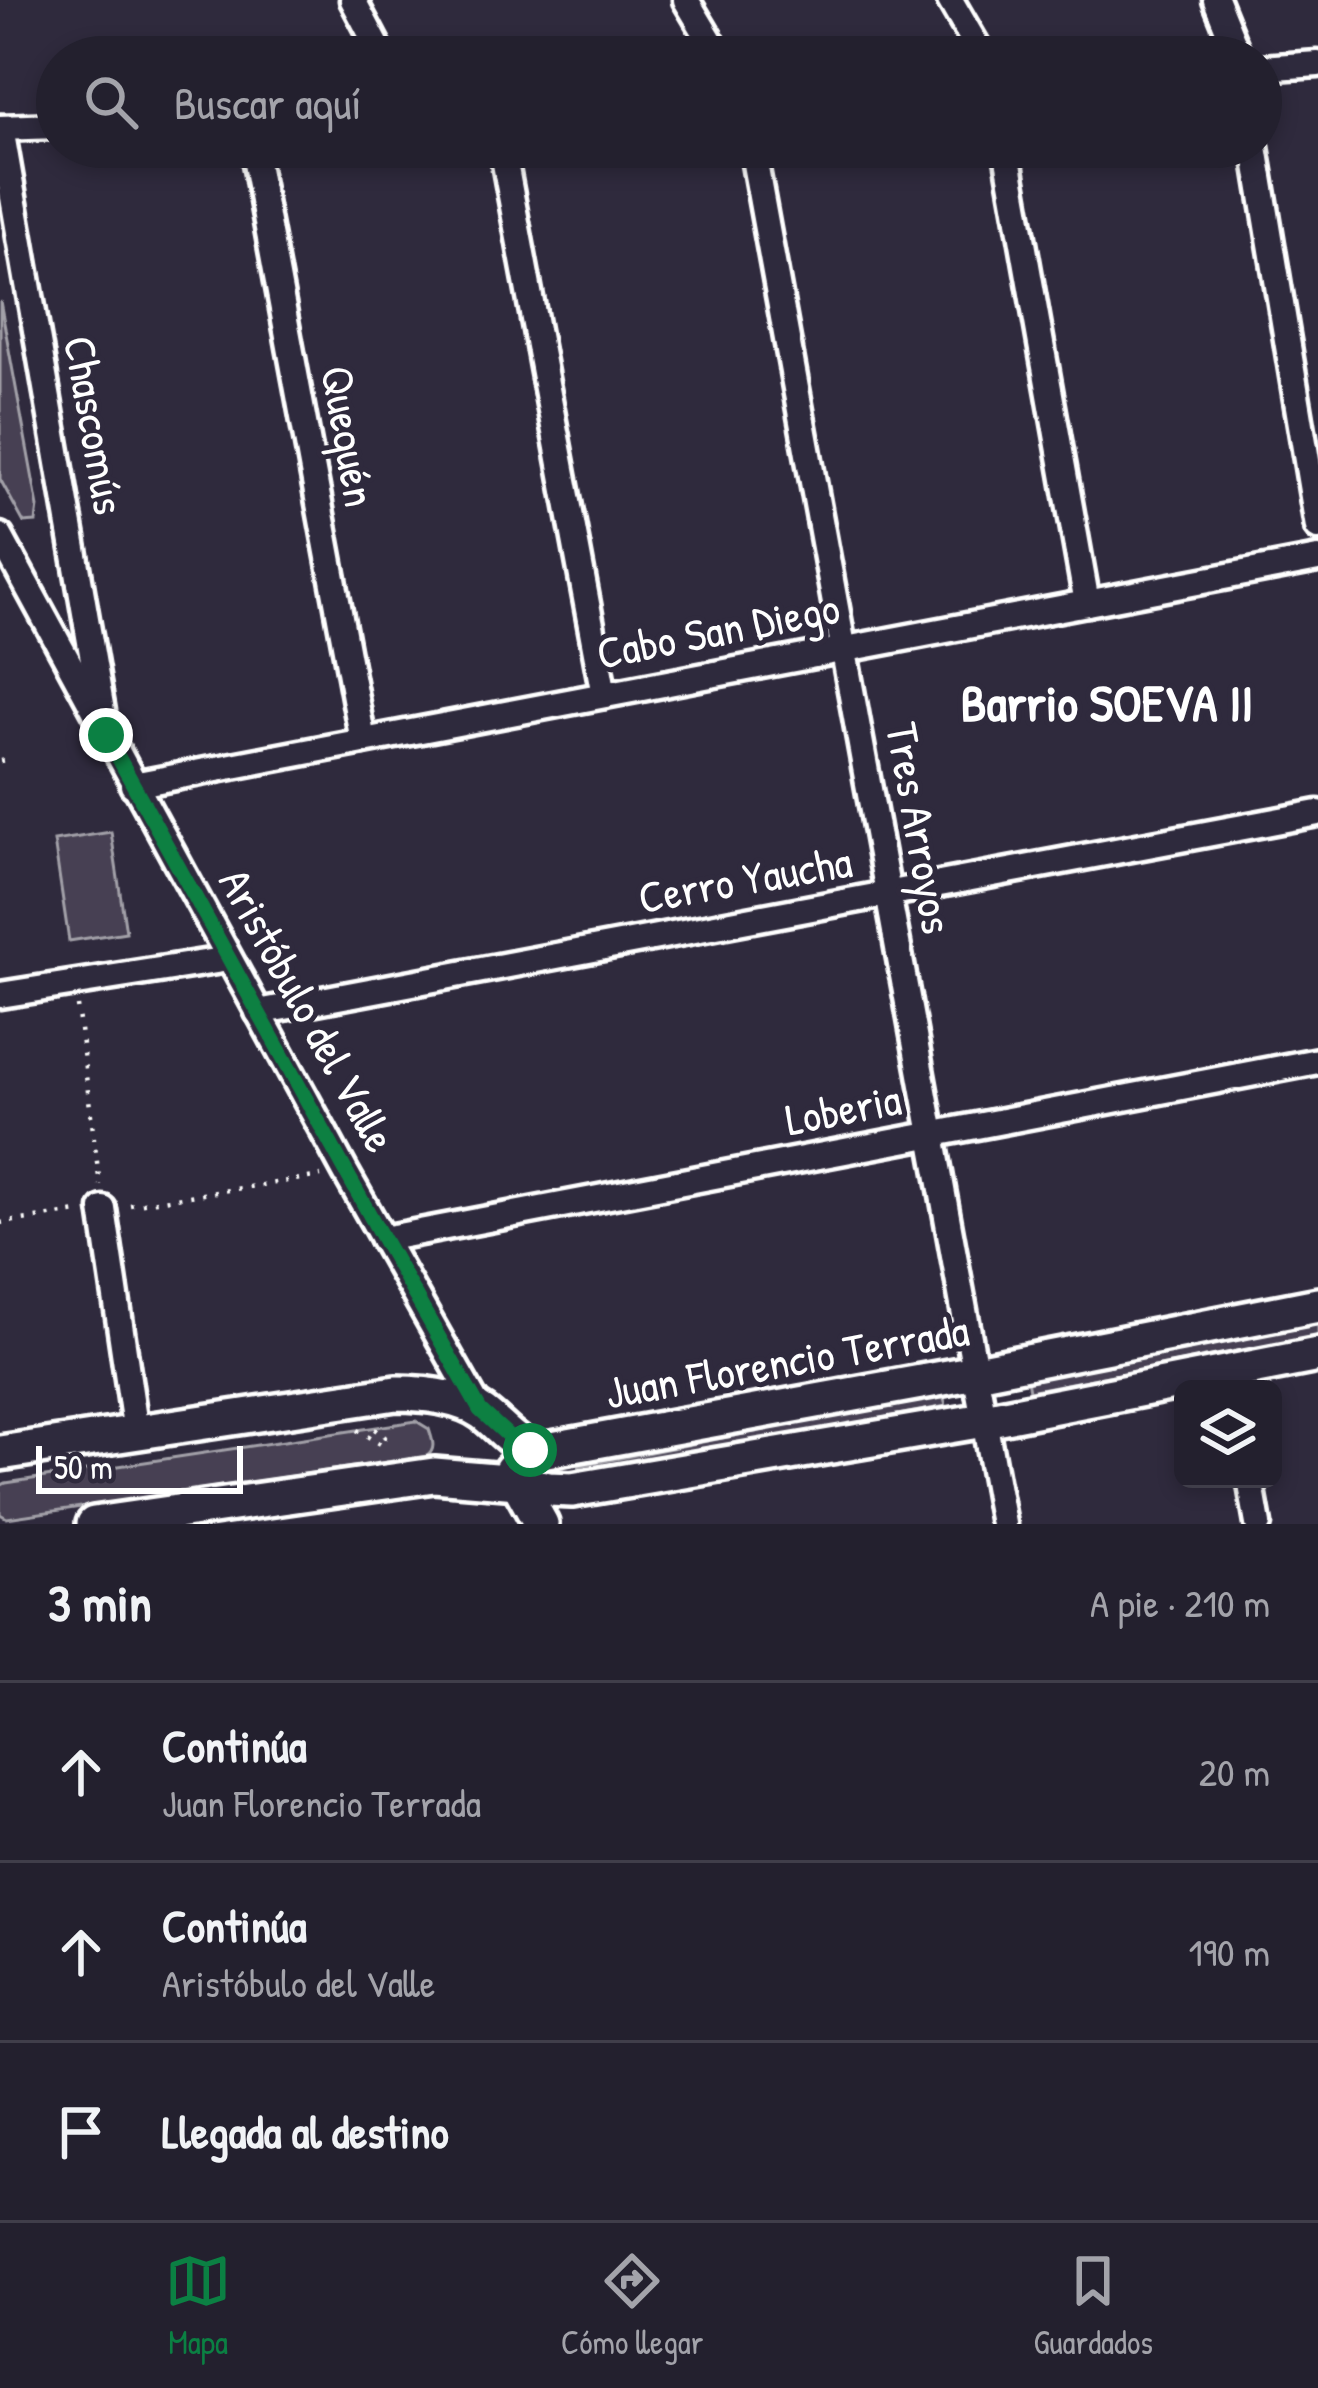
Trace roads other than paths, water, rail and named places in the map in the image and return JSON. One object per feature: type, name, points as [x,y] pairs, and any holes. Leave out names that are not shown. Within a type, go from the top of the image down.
[{"type":"street","points":[[353,0],[372,36]]},
{"type":"street","points":[[686,0],[707,36]]},
{"type":"street","points":[[950,0],[971,36]]},
{"type":"street","points":[[1216,0],[1231,36]]},
{"type":"street","points":[[1282,67],[1318,64]]},
{"type":"street","points":[[0,128],[36,127]]},
{"type":"street","name":"Chascomús","points":[[0,128],[106,735]]},
{"type":"street","name":"Quequén","points":[[257,168],[362,741]]},
{"type":"street","points":[[506,168],[604,694]]},
{"type":"street","name":"Tres Arroyos","points":[[756,168],[1003,1524]]},
{"type":"street","points":[[1010,168],[1087,603]]},
{"type":"street","points":[[1258,168],[1318,527]]},
{"type":"street","name":"Aristóbulo del Valle","points":[[0,536],[541,1524]]},
{"type":"street","name":"Cabo San Diego","points":[[133,784],[1318,559]]},
{"type":"street","name":"Cerro Yaucha","points":[[258,1012],[1318,813]]},
{"type":"street","points":[[0,994],[229,959]]},
{"type":"street","name":"Loberia","points":[[383,1239],[1318,1061]]},
{"type":"street","points":[[103,1209],[136,1433]]},
{"type":"street","name":"Juan Florencio Terrada","points":[[0,1453],[396,1393],[433,1396],[480,1410],[517,1444],[541,1451],[1318,1305]]},
{"type":"street","name":"Juan Florencio Terrada","points":[[1231,1380],[1318,1355]]},
{"type":"street","name":"Juan Florencio Terrada","points":[[94,1524],[434,1475],[572,1490],[1174,1389]]},
{"type":"street","points":[[1252,1488],[1258,1524]]},
{"type":"district","name":"Barrio SOEVA II","points":[[1107,703]]}]
